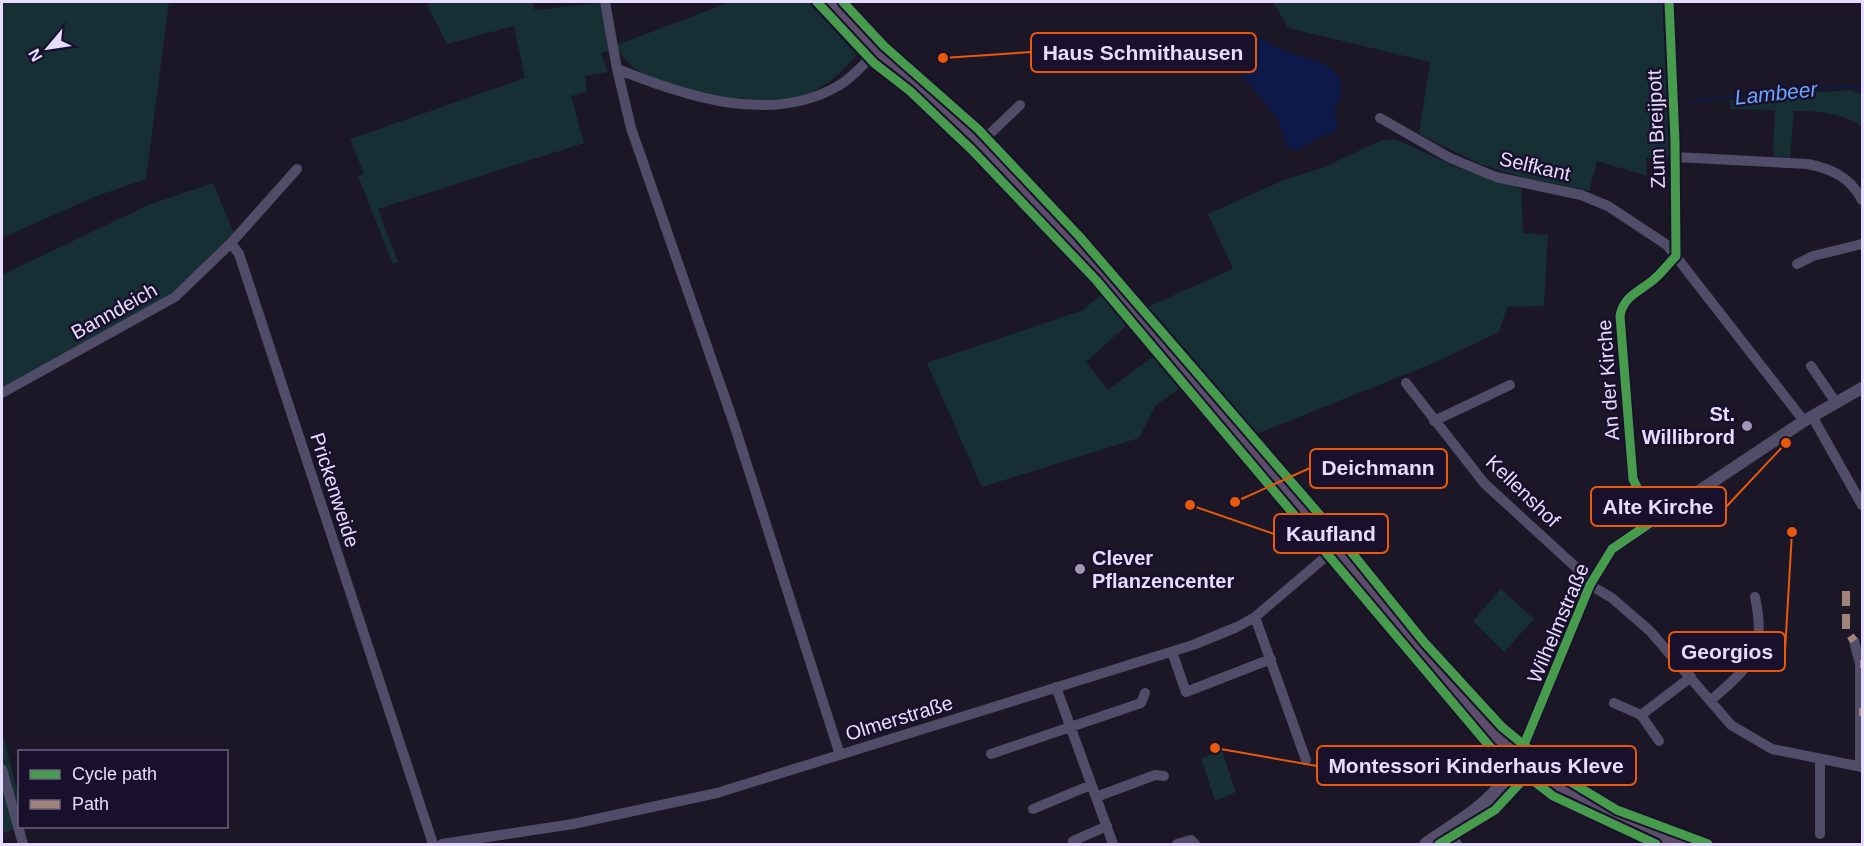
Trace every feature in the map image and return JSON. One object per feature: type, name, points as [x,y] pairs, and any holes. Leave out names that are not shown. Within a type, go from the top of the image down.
[{"type":"main road","points":[[837,7],[1102,275],[1336,548],[1442,679],[1504,744],[1558,788],[1600,812],[1679,844]]},
{"type":"main road","points":[[1428,844],[1494,796],[1519,758]]},
{"type":"street","points":[[605,2],[616,69],[631,128],[737,432],[840,755]]},
{"type":"street","name":"Zum Breijpott","points":[[1669,2],[1676,256]]},
{"type":"street","points":[[616,69],[676,92],[726,102],[781,105],[812,98],[840,86],[879,51]]},
{"type":"street","points":[[975,147],[1020,105]]},
{"type":"street","name":"Selfkant","points":[[1380,118],[1450,158],[1496,177],[1581,195],[1608,206],[1667,244],[1676,256]]},
{"type":"street","points":[[1675,158],[1808,164],[1828,168],[1848,180],[1863,200]]},
{"type":"street","points":[[231,243],[297,169]]},
{"type":"street","name":"Banndeich","points":[[2,393],[170,301],[231,243]]},
{"type":"street","name":"Prickenweide","points":[[231,243],[239,254],[433,844]]},
{"type":"street","points":[[1797,264],[1813,256],[1863,244]]},
{"type":"street","points":[[1676,256],[1808,418],[1863,505]]},
{"type":"street","name":"An der Kirche","points":[[1653,520],[1633,479],[1620,316],[1622,307],[1629,297],[1652,280],[1676,256]]},
{"type":"street","points":[[1811,366],[1835,401]]},
{"type":"street","name":"Kellenshof","points":[[1406,383],[1484,483],[1591,583],[1650,631],[1731,725],[1772,750],[1861,767]]},
{"type":"street","points":[[1434,421],[1510,385]]},
{"type":"street","points":[[1653,520],[1835,401],[1863,388]]},
{"type":"street","name":"Wilhelmstraße","points":[[1519,758],[1591,583],[1612,549],[1653,520]]},
{"type":"street","name":"Olmerstraße","points":[[442,844],[645,810],[717,793],[1172,652],[1221,635],[1255,617],[1336,548]]},
{"type":"street","points":[[1710,701],[1754,658],[1761,623],[1755,597]]},
{"type":"street","points":[[1255,617],[1306,760]]},
{"type":"street","points":[[1854,641],[1860,664],[1861,767]]},
{"type":"street","points":[[1172,652],[1186,692],[1270,659]]},
{"type":"street","points":[[1641,715],[1691,677]]},
{"type":"street","points":[[1056,687],[1113,844]]},
{"type":"street","points":[[991,754],[1070,725],[1079,726],[1141,703],[1146,693]]},
{"type":"street","points":[[1614,703],[1641,715],[1659,741]]},
{"type":"street","points":[[1504,744],[1530,733]]},
{"type":"street","points":[[1820,759],[1820,834]]},
{"type":"street","points":[[2,769],[18,826]]},
{"type":"street","points":[[1096,797],[1155,775],[1164,776]]},
{"type":"street","points":[[1033,809],[1091,785]]},
{"type":"street","points":[[1073,841],[1107,826]]},
{"type":"street","points":[[19,828],[23,844]]},
{"type":"street","points":[[1449,830],[1457,844]]},
{"type":"street","points":[[1177,844],[1191,840],[1195,844]]},
{"type":"green space","points":[[2,2],[169,2],[146,179],[94,197],[2,238]]},
{"type":"green space","points":[[429,2],[532,2],[535,10],[600,3],[609,50],[601,53],[608,72],[585,76],[587,92],[571,96],[584,143],[378,209],[398,262],[393,264],[358,176],[364,174],[350,139],[525,78],[514,26],[447,44],[428,7]]},
{"type":"green space","points":[[730,2],[809,2],[857,55],[832,79],[810,93],[783,99],[757,100],[699,93],[670,85],[645,74],[627,61],[617,45]]},
{"type":"green space","points":[[1273,2],[1664,2],[1671,157],[1646,158],[1647,176],[1597,161],[1589,191],[1522,177],[1480,164],[1419,134],[1430,62],[1288,28]]},
{"type":"green space","points":[[1848,90],[1862,94],[1862,127],[1830,114],[1794,111],[1790,158],[1775,157],[1773,152],[1775,110],[1731,109],[1730,100]]},
{"type":"green space","points":[[1395,139],[1456,167],[1521,188],[1523,233],[1548,235],[1544,306],[1507,307],[1499,332],[1436,362],[1256,434],[1145,308],[1233,269],[1208,214],[1284,180],[1322,168],[1382,140]]},
{"type":"green space","points":[[213,183],[234,233],[170,297],[2,388],[2,275],[148,205]]},
{"type":"green space","points":[[1103,293],[1128,324],[1086,362],[1108,390],[1154,356],[1180,388],[1155,406],[1139,438],[982,487],[927,363],[1083,310]]},
{"type":"green space","points":[[1501,589],[1534,619],[1504,652],[1473,621]]},
{"type":"green space","points":[[2,731],[18,794],[18,818],[2,758]]},
{"type":"green space","points":[[1222,751],[1236,792],[1215,801],[1201,758]]},
{"type":"green space","points":[[2,780],[15,829],[2,833]]},
{"type":"water","points":[[1261,38],[1281,50],[1318,62],[1337,74],[1341,83],[1340,95],[1334,111],[1338,122],[1337,131],[1326,134],[1297,150],[1287,147],[1278,118],[1236,69],[1235,55],[1245,44]]},
{"type":"waterway","name":"Lambeer","points":[[1689,102],[1840,86],[1862,88]]},
{"type":"marked path","points":[[1846,591],[1846,629],[1854,641]]},
{"type":"cycle path","points":[[817,2],[874,63],[910,91],[972,150],[1096,280],[1491,748],[1553,796],[1656,844]]},
{"type":"cycle path","points":[[843,2],[884,46],[978,129],[1079,236],[1344,543],[1424,642],[1502,727],[1564,778],[1617,810],[1708,844]]},
{"type":"cycle path","points":[[1521,752],[1590,585],[1612,549],[1653,521],[1633,479],[1620,316],[1628,299],[1655,278],[1676,256],[1675,141],[1669,2]]},
{"type":"cycle path","points":[[1439,844],[1495,810],[1522,781],[1527,778],[1533,780]]},
{"type":"place","name":"Haus Schmithausen","points":[[943,58]]},
{"type":"place","name":"St. Willibrord","points":[[1747,426]]},
{"type":"place","name":"Alte Kirche","points":[[1786,443]]},
{"type":"place","name":"Deichmann","points":[[1235,502]]},
{"type":"place","name":"Kaufland","points":[[1190,505]]},
{"type":"place","name":"Georgios","points":[[1792,532]]},
{"type":"place","name":"Clever Pflanzencenter","points":[[1080,569]]},
{"type":"place","name":"Montessori Kinderhaus Kleve","points":[[1215,748]]}]
